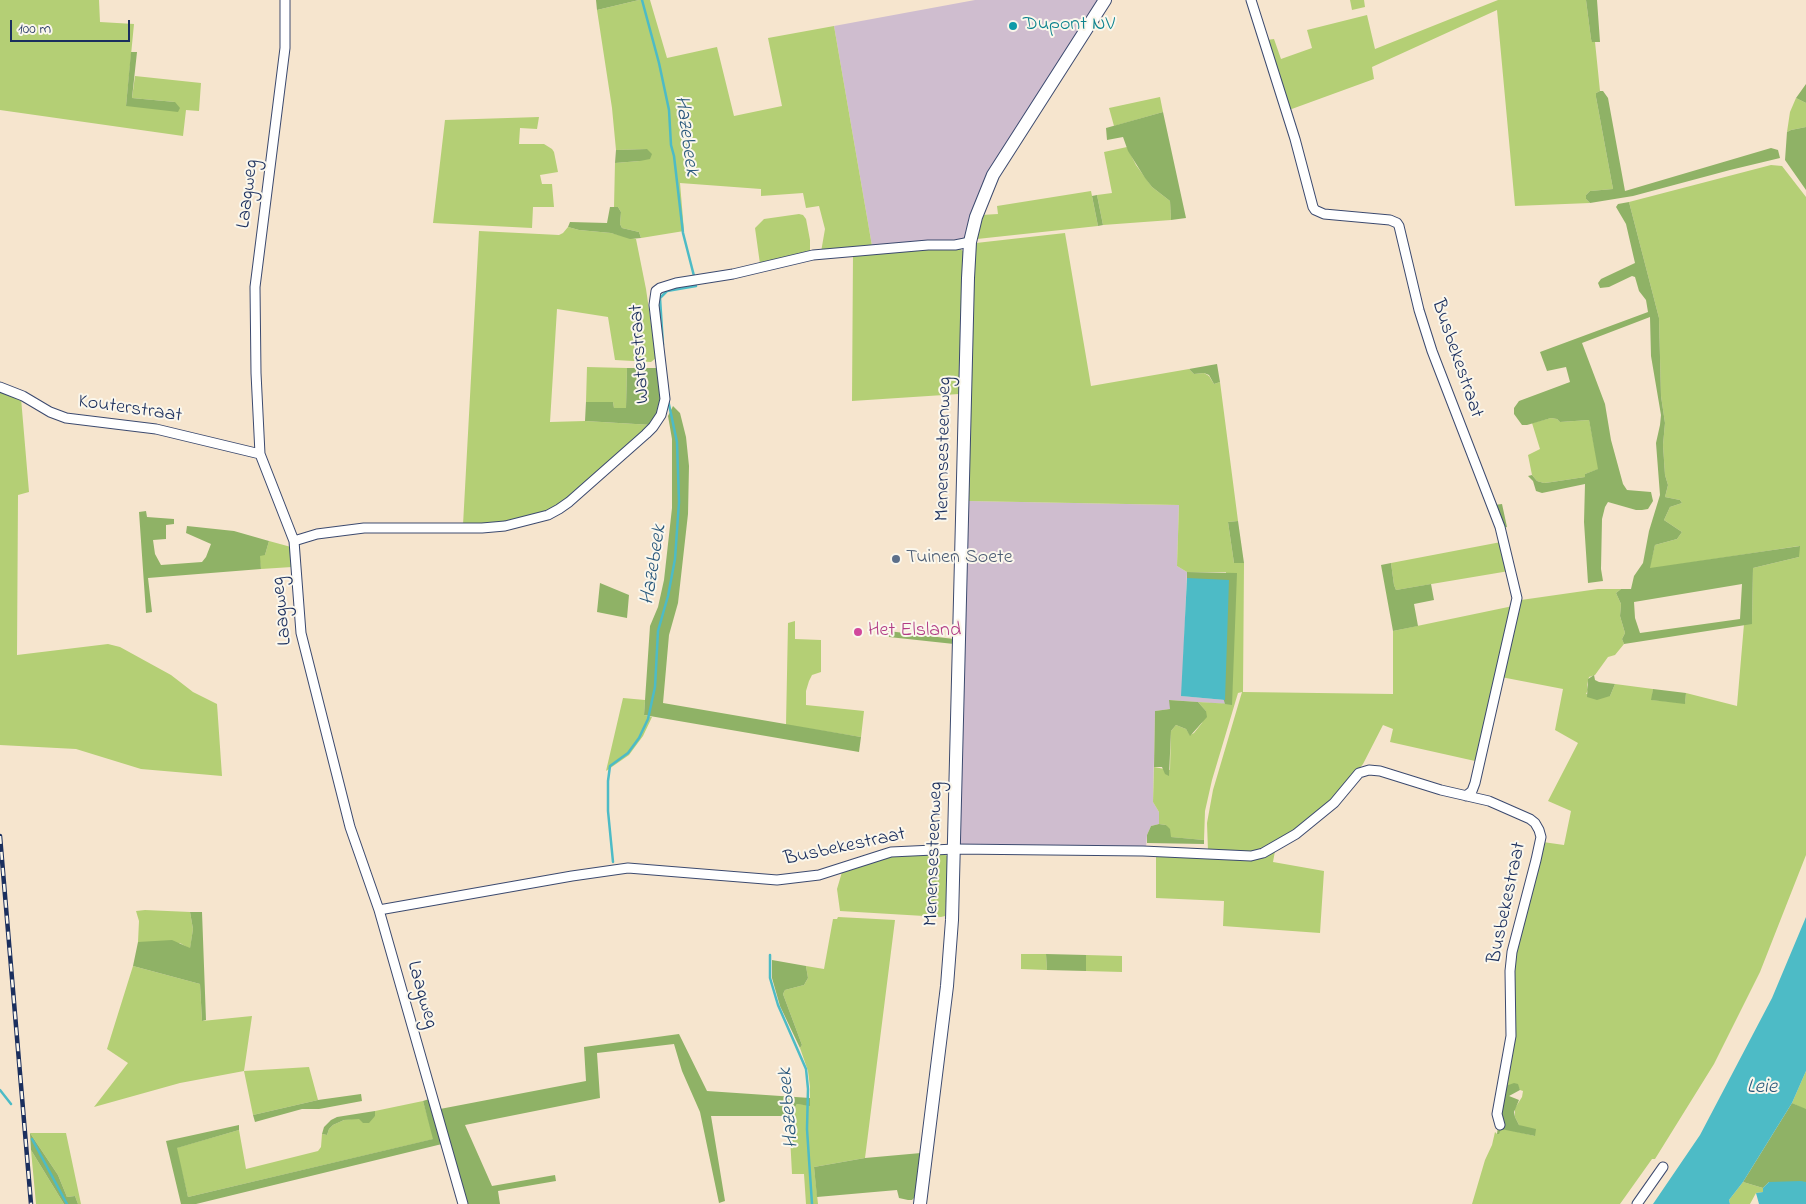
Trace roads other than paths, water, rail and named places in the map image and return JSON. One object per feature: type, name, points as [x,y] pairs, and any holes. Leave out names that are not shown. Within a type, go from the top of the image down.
[{"type":"street","name":"Laagweg","points":[[285,0],[285,48],[255,287],[256,373],[260,454],[294,541],[301,633],[350,827],[378,910],[463,1204]]},
{"type":"street","name":"Menensesteenweg","points":[[920,1204],[947,986],[952,920],[970,242],[976,217],[993,175],[1105,0]]},
{"type":"street","name":"Busbekestraat","points":[[1251,0],[1295,139],[1313,207],[1324,214],[1390,220],[1399,226],[1419,310],[1432,351],[1500,527],[1515,586],[1516,604],[1475,783],[1472,791],[1466,796]]},
{"type":"street","name":"Waterstraat","points":[[294,541],[317,534],[364,528],[505,526],[548,515],[569,502],[653,427],[661,416],[665,399],[654,297],[656,291],[660,288],[676,283],[733,274],[813,255],[955,245],[970,242]]},
{"type":"street","name":"Kouterstraat","points":[[0,387],[23,396],[50,412],[66,418],[156,429],[260,454]]},
{"type":"street","name":"Busbekestraat","points":[[378,910],[628,868],[777,880],[820,875],[891,852],[955,849],[1143,851],[1251,856],[1263,854],[1296,834],[1334,803],[1359,773],[1364,771],[1380,771],[1426,786],[1489,801],[1530,819],[1539,830],[1541,836],[1529,894],[1512,952],[1510,971],[1512,1036],[1498,1105],[1497,1114],[1500,1125]]},
{"type":"street","points":[[1637,1204],[1663,1167]]},
{"type":"water","points":[[1187,578],[1229,580],[1225,700],[1181,696]]},
{"type":"water","name":"Leie","points":[[1806,917],[1806,1071],[1792,1103],[1743,1182],[1729,1200],[1730,1204],[1653,1204],[1700,1135],[1772,998]]},
{"type":"water","points":[[1769,1182],[1806,1182],[1806,1204],[1759,1204],[1756,1193],[1763,1192],[1763,1188]]},
{"type":"waterway","name":"Hazebeek","points":[[642,0],[669,110],[671,145],[683,233],[694,276]]},
{"type":"waterway","name":"Hazebeek","points":[[663,345],[660,298],[667,291],[696,286]]},
{"type":"waterway","name":"Hazebeek","points":[[613,862],[608,811],[610,766],[628,753],[639,738],[648,719],[655,687],[658,631],[668,596],[675,559],[679,502],[677,442],[668,400]]},
{"type":"waterway","name":"Hazebeek","points":[[770,955],[770,978],[778,1005],[806,1069],[808,1089],[807,1129],[812,1204]]},
{"type":"waterway","points":[[0,1090],[11,1104]]},
{"type":"waterway","points":[[32,1139],[67,1204]]},
{"type":"railway","points":[[0,836],[31,1204]]},
{"type":"place","name":"Dupont NV","points":[[1013,26]]},
{"type":"place","name":"Tuinen Soete","points":[[896,559]]},
{"type":"place","name":"Het Elsland","points":[[858,632]]}]
